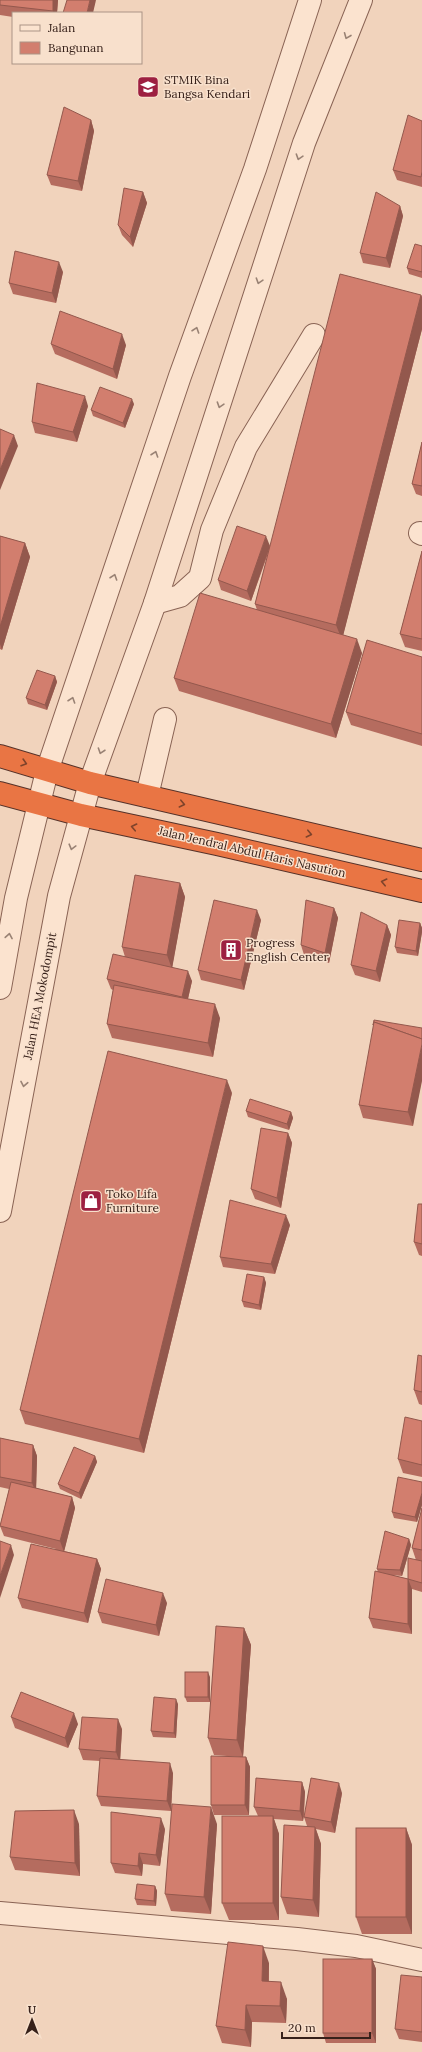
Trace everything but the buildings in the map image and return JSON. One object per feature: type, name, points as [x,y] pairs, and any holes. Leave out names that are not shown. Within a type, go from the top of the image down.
[{"type":"highway","points":[[0,756],[90,783],[422,860]]},
{"type":"highway","name":"Jalan Jendral Abdul Haris Nasution","points":[[0,793],[38,805],[81,815],[217,844],[422,891]]},
{"type":"street","points":[[0,988],[16,898],[38,805],[48,771],[180,376],[254,169],[310,0]]},
{"type":"street","name":"Jalan HEA Mokodompit","points":[[0,1211],[59,896],[90,783],[155,603],[304,143],[361,0]]},
{"type":"street","points":[[155,603],[180,596],[200,578],[212,530],[246,447],[314,335]]},
{"type":"street","points":[[147,796],[165,719]]},
{"type":"street","points":[[0,1912],[305,1940],[356,1946],[422,1960]]},
{"type":"place","name":"STMIK Bina Bangsa Kendari","points":[[148,87]]},
{"type":"place","name":"Progress English Center","points":[[231,950]]},
{"type":"place","name":"Toko Lifa Furniture","points":[[91,1201]]}]
